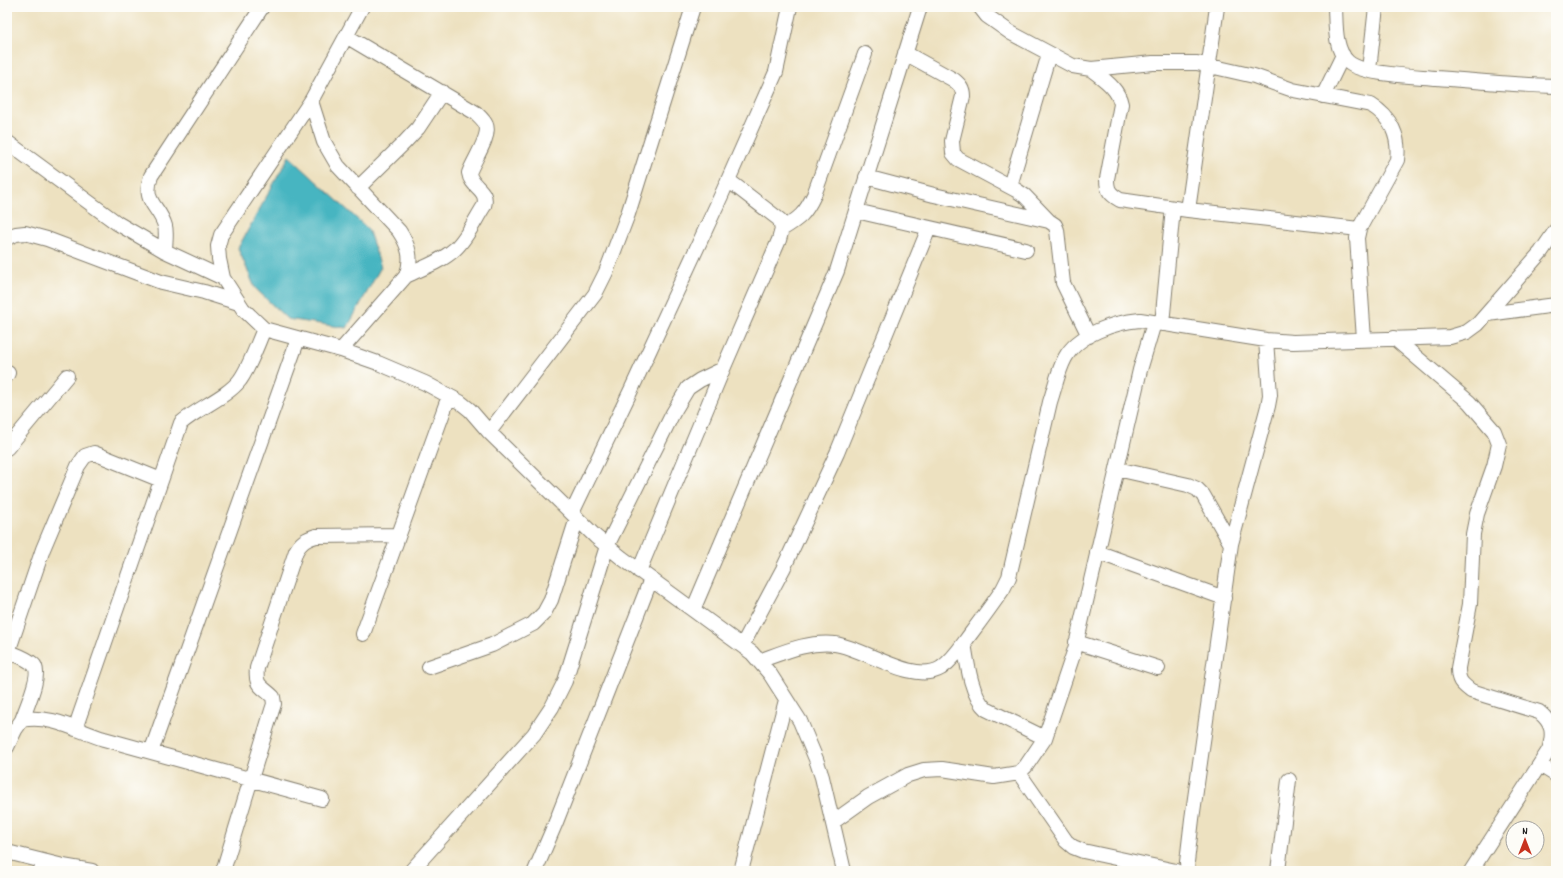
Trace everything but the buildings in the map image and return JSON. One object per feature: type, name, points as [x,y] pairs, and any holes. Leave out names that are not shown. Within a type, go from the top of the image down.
[{"type":"street","points":[[165,251],[165,228],[163,220],[150,201],[148,190],[151,176],[262,7]]},
{"type":"street","points":[[489,432],[595,294],[606,272],[628,214],[693,7]]},
{"type":"street","points":[[429,667],[492,645],[533,624],[544,613],[551,600],[574,515],[776,72],[788,7]]},
{"type":"street","points":[[693,610],[837,271],[920,7]]},
{"type":"street","points":[[980,7],[987,16],[999,24],[1049,54],[1073,66],[1091,69],[1153,63],[1185,62],[1254,76],[1293,90],[1371,105],[1381,111],[1390,123],[1397,140],[1398,151],[1397,160],[1359,229],[1357,238],[1364,339]]},
{"type":"street","points":[[1188,210],[1217,7]]},
{"type":"street","points":[[1335,7],[1339,49],[1348,62],[1355,66],[1387,73],[1556,86]]},
{"type":"street","points":[[1369,70],[1376,7]]},
{"type":"street","points":[[359,8],[346,36],[311,101],[221,235],[218,246],[223,278],[238,303],[264,329],[341,350],[378,363],[425,383],[449,396],[470,410],[489,432],[607,546],[752,653],[770,674],[800,721],[816,759],[833,822],[844,871]]},
{"type":"street","points":[[341,350],[406,276],[435,262],[454,250],[461,243],[484,206],[486,200],[484,194],[470,178],[469,173],[487,133],[487,127],[483,120],[476,113],[442,92],[346,36]]},
{"type":"street","points":[[905,53],[960,84],[963,90],[963,96],[952,141],[953,153],[958,159],[1010,186],[1025,196],[1049,221],[1055,225],[1057,230],[1063,283],[1089,336]]},
{"type":"street","points":[[782,229],[800,218],[811,200],[865,54]]},
{"type":"street","points":[[1010,186],[1049,54]]},
{"type":"street","points":[[1324,96],[1342,55]]},
{"type":"street","points":[[1091,69],[1114,88],[1120,97],[1121,104],[1107,179],[1107,188],[1110,195],[1120,200],[1173,208],[1359,229]]},
{"type":"street","points":[[358,188],[418,128],[442,92]]},
{"type":"street","points":[[311,101],[324,142],[338,166],[399,231],[405,240],[409,250],[410,261],[406,276]]},
{"type":"street","points":[[7,142],[117,223],[165,251],[223,278]]},
{"type":"street","points":[[866,177],[934,195],[1049,221]]},
{"type":"street","points":[[639,570],[779,240],[782,229],[780,220],[728,180]]},
{"type":"street","points":[[833,822],[868,797],[908,775],[924,770],[942,769],[994,777],[1019,773],[1026,766],[1045,738],[1076,642],[1140,370],[1158,323],[1173,208]]},
{"type":"street","points":[[856,211],[1026,250]]},
{"type":"street","points":[[742,646],[783,569],[837,453],[929,228]]},
{"type":"street","points":[[759,661],[798,647],[816,644],[834,644],[849,647],[898,667],[915,672],[932,672],[942,667],[955,655],[1003,589],[1009,577],[1057,378],[1065,357],[1076,345],[1089,336],[1108,327],[1128,321],[1140,320],[1266,340],[1293,342],[1450,337],[1467,332],[1488,314],[1540,252],[1556,230]]},
{"type":"street","points":[[7,238],[16,234],[25,233],[47,239],[161,282],[204,292],[238,303]]},
{"type":"street","points":[[1488,314],[1556,305]]},
{"type":"street","points":[[75,729],[181,424],[191,414],[230,390],[240,380],[264,329]]},
{"type":"street","points":[[1394,338],[1469,402],[1494,431],[1499,444],[1498,454],[1477,514],[1473,534],[1470,604],[1458,668],[1458,678],[1463,685],[1471,691],[1539,712],[1546,718],[1550,726],[1552,739],[1549,750],[1540,765],[1471,871]]},
{"type":"street","points":[[151,752],[298,339]]},
{"type":"street","points":[[1188,871],[1187,862],[1192,818],[1231,544],[1270,395],[1266,340]]},
{"type":"street","points":[[411,871],[534,734],[552,707],[565,680],[607,546],[673,413],[688,388],[700,380],[723,369]]},
{"type":"street","points":[[7,448],[67,376]]},
{"type":"street","points":[[363,634],[449,396]]},
{"type":"street","points":[[7,747],[15,730],[22,720],[36,679],[37,671],[34,664],[7,652],[42,549],[78,466],[85,456],[94,453],[161,480]]},
{"type":"street","points":[[1117,469],[1188,485],[1197,489],[1203,495],[1231,544]]},
{"type":"street","points":[[223,871],[274,704],[273,697],[260,686],[256,679],[257,668],[300,543],[306,538],[316,536],[398,535]]},
{"type":"street","points":[[1097,552],[1224,598]]},
{"type":"street","points":[[535,871],[556,822],[651,579]]},
{"type":"street","points":[[1076,642],[1158,668]]},
{"type":"street","points":[[964,644],[971,678],[981,705],[986,709],[1045,738]]},
{"type":"street","points":[[741,871],[786,700]]},
{"type":"street","points":[[22,720],[43,718],[151,752],[322,799]]},
{"type":"street","points":[[1540,765],[1556,775]]},
{"type":"street","points":[[1019,773],[1066,841],[1073,847],[1083,851],[1176,871]]},
{"type":"street","points":[[1278,871],[1289,780]]},
{"type":"street","points":[[7,852],[63,866],[92,871]]},
{"type":"street","points":[[40,871],[42,869],[63,866]]},
{"type":"water","points":[[289,156],[368,229],[381,267],[347,328],[287,319],[255,288],[238,248]]}]
